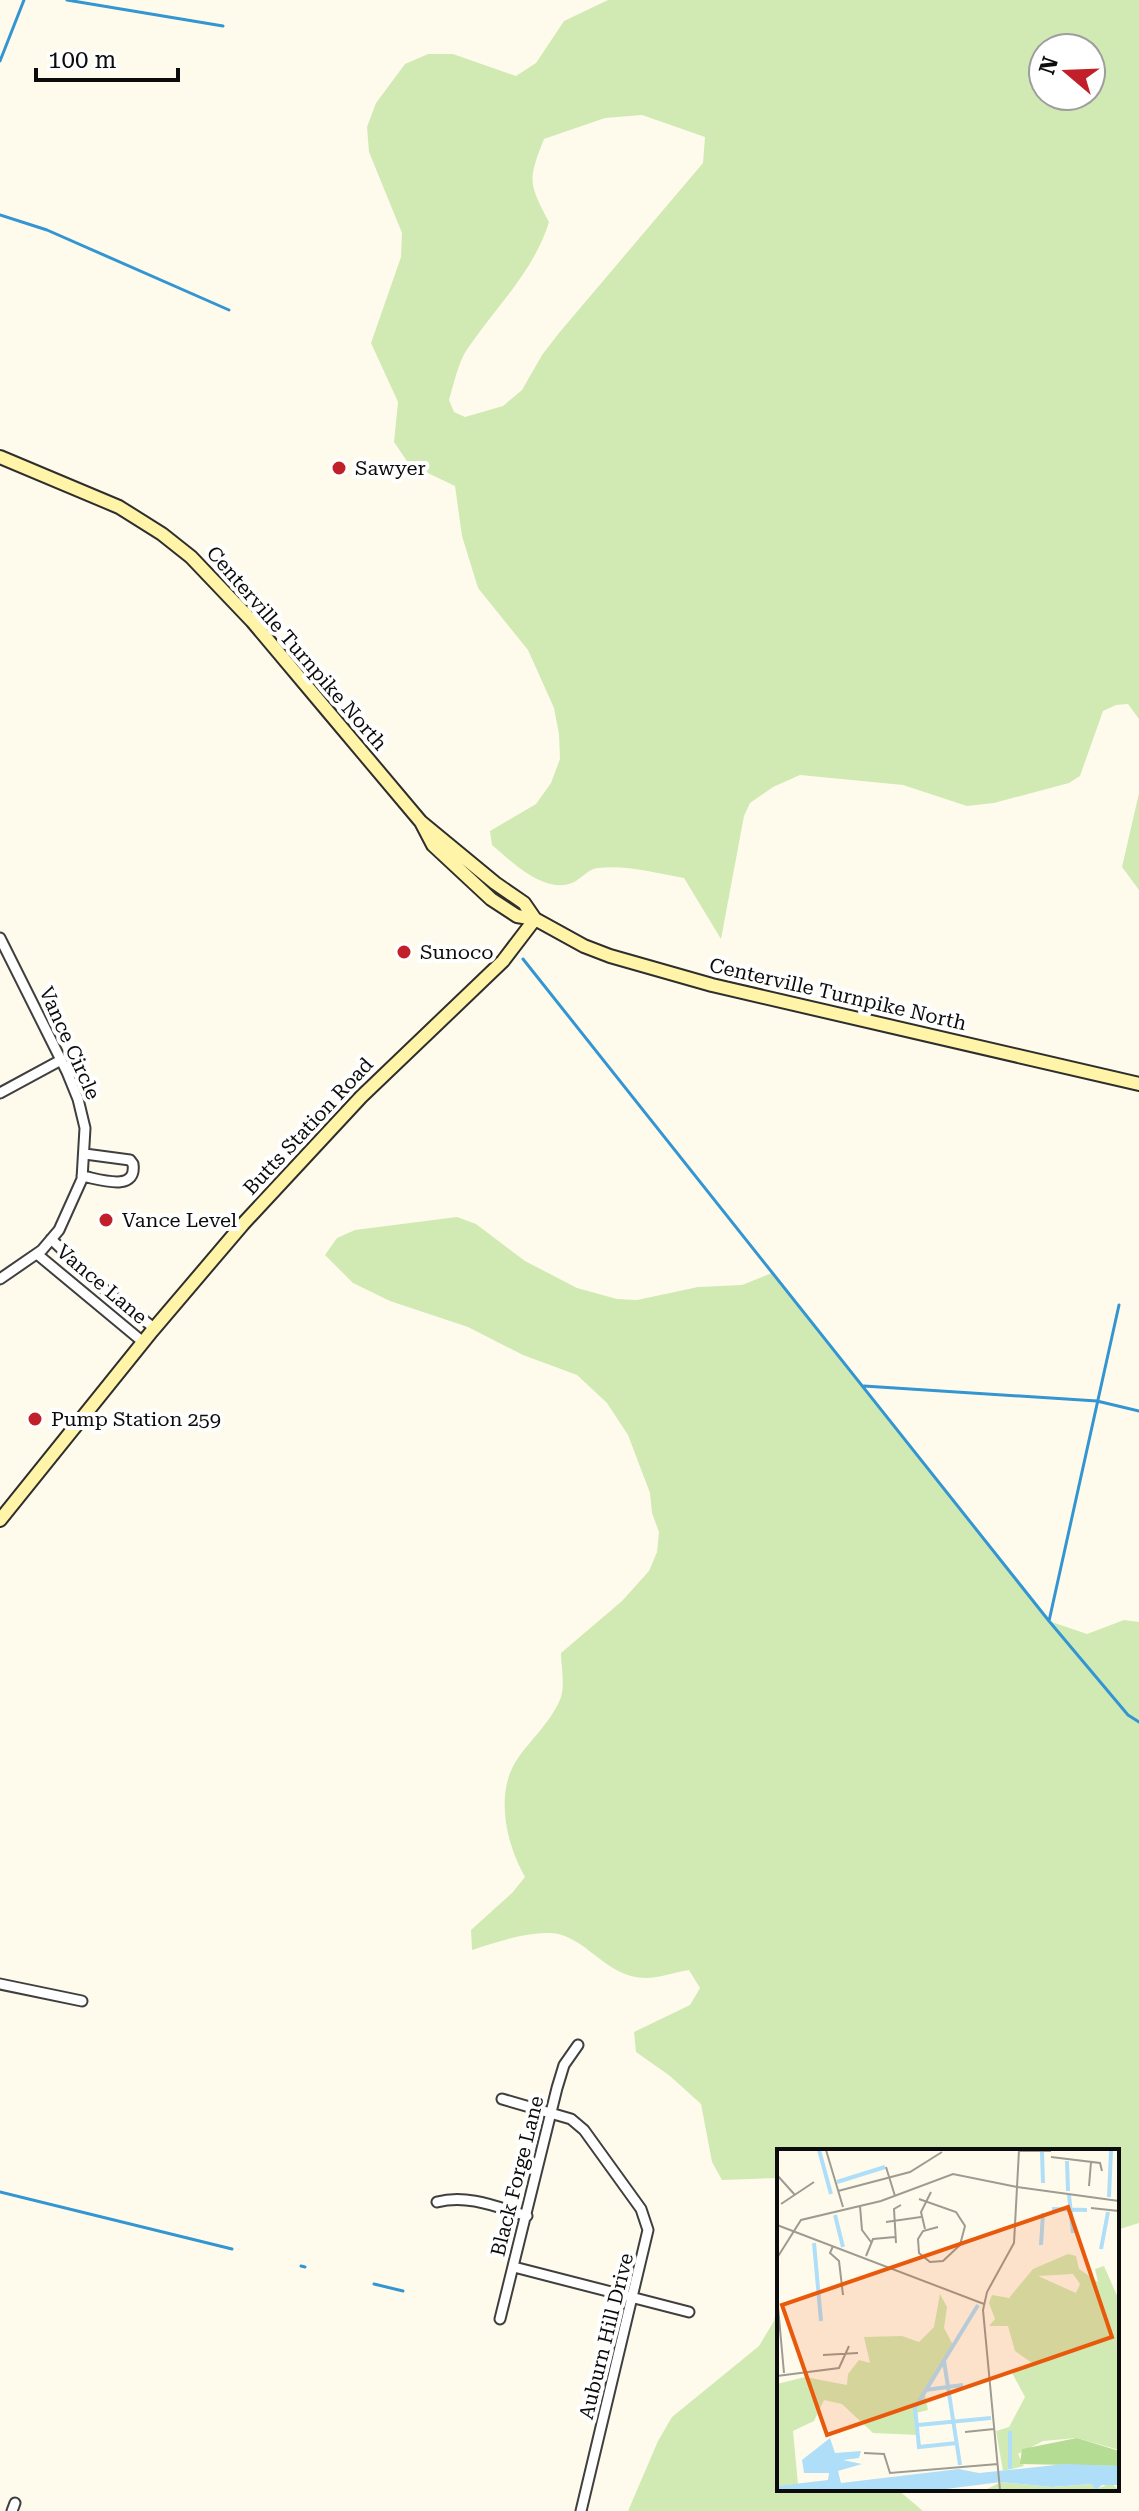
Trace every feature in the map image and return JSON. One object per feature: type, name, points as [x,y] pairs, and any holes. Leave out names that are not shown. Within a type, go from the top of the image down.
[{"type":"main road","name":"Centerville Turnpike North","points":[[0,457],[119,507],[191,557],[252,621],[421,822],[433,845],[488,897],[517,916],[535,919],[584,946],[670,974],[1139,1084]]},
{"type":"main road","name":"Butts Station Road","points":[[0,1520],[154,1328],[304,1157],[412,1046],[503,961],[535,919]]},
{"type":"street","name":"Vance Circle","points":[[0,938],[61,1060],[78,1099],[85,1128],[82,1176],[72,1206],[51,1239],[37,1254],[0,1279]]},
{"type":"street","points":[[0,1093],[61,1060]]},
{"type":"street","points":[[82,1176],[119,1182],[128,1181],[134,1171],[130,1160],[85,1154]]},
{"type":"street","name":"Vance Lane","points":[[51,1239],[103,1288],[154,1328]]},
{"type":"street","name":"Vance Lane","points":[[37,1254],[143,1342]]},
{"type":"street","points":[[0,1984],[82,2001]]},
{"type":"street","name":"Black Forge Lane","points":[[500,2319],[564,2065],[578,2045]]},
{"type":"street","name":"Auburn Hill Drive","points":[[502,2099],[571,2119],[584,2130],[641,2209],[648,2230],[581,2511]]},
{"type":"street","points":[[437,2202],[453,2198],[474,2200],[527,2216]]},
{"type":"street","points":[[514,2267],[689,2312]]},
{"type":"green space","points":[[608,0],[1139,0],[1139,719],[1128,704],[1103,711],[1080,776],[1069,783],[994,803],[967,806],[903,785],[800,775],[773,787],[750,803],[744,816],[721,939],[684,878],[609,867],[591,870],[572,883],[550,884],[528,874],[492,845],[490,831],[536,804],[551,783],[560,759],[559,734],[554,708],[528,650],[478,588],[462,536],[455,486],[409,464],[394,442],[398,402],[371,343],[401,257],[402,233],[369,152],[367,127],[376,103],[405,64],[428,54],[453,54],[516,76],[536,63],[564,21]],"holes":[[[642,115],[705,137],[703,163],[559,333],[522,390],[503,406],[465,417],[454,412],[449,400],[459,366],[479,333],[524,273],[549,222],[537,198],[533,181],[544,139],[605,118]]]},
{"type":"green space","points":[[1139,793],[1139,890],[1122,867]]},
{"type":"green space","points":[[457,1217],[476,1224],[525,1261],[577,1288],[617,1299],[637,1300],[698,1287],[742,1285],[772,1273],[1049,1621],[1087,1634],[1124,1620],[1139,1622],[1139,2223],[1119,2229],[1119,2149],[777,2149],[777,2178],[722,2180],[712,2162],[701,2104],[670,2076],[636,2052],[634,2032],[690,2005],[700,1988],[689,1970],[651,1978],[632,1976],[607,1964],[575,1941],[551,1933],[521,1936],[472,1950],[471,1930],[525,1877],[508,1834],[506,1786],[518,1758],[547,1722],[561,1697],[561,1653],[622,1601],[649,1571],[657,1552],[659,1532],[652,1513],[650,1493],[628,1435],[607,1403],[577,1375],[523,1355],[468,1327],[390,1301],[353,1283],[325,1255],[337,1238],[355,1230]]},
{"type":"green space","points":[[777,2305],[777,2491],[899,2491],[923,2511],[628,2511],[658,2441],[672,2417],[759,2346],[774,2321]]},
{"type":"waterway","points":[[0,61],[24,0]]},
{"type":"waterway","points":[[67,0],[223,26]]},
{"type":"waterway","points":[[0,215],[47,230],[229,310]]},
{"type":"waterway","points":[[523,959],[1049,1621],[1128,1715],[1139,1722]]},
{"type":"waterway","points":[[1049,1621],[1119,1305]]},
{"type":"waterway","points":[[864,1386],[1097,1401],[1139,1411]]},
{"type":"waterway","points":[[0,2192],[232,2249]]},
{"type":"waterway","points":[[301,2266],[305,2267]]},
{"type":"waterway","points":[[374,2284],[403,2291]]},
{"type":"place","name":"Sawyer","points":[[339,468]]},
{"type":"place","name":"Sunoco","points":[[404,952]]},
{"type":"place","name":"Vance Level","points":[[106,1220]]},
{"type":"place","name":"Pump Station 259","points":[[35,1419]]}]
